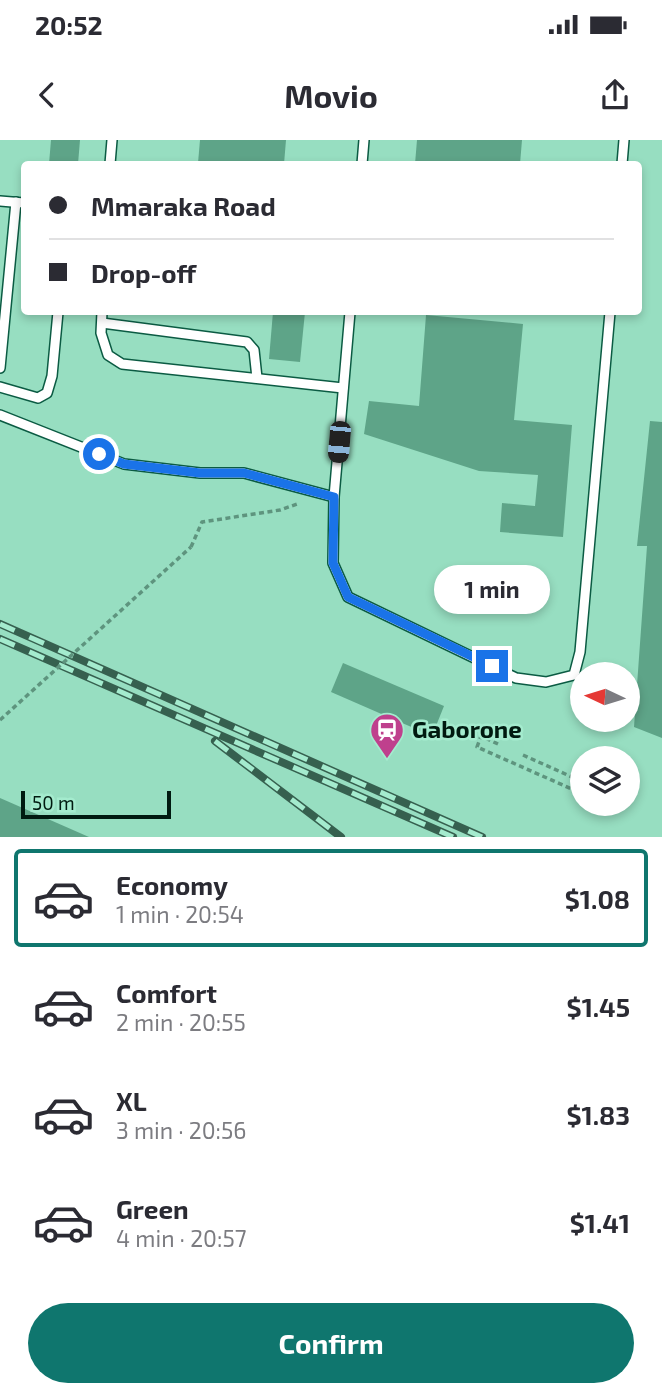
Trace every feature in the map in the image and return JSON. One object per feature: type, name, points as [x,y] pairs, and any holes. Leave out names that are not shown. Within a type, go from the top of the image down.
[{"type":"lane","points":[[110,161],[112,140]]},
{"type":"lane","points":[[362,161],[364,140]]},
{"type":"lane","points":[[622,161],[624,140]]},
{"type":"lane","points":[[0,201],[20,203],[0,368]]},
{"type":"lane","points":[[0,387],[38,398],[47,393],[52,376],[58,315]]},
{"type":"lane","points":[[102,315],[107,355],[122,364],[343,388]]},
{"type":"lane","points":[[350,315],[334,497],[333,563],[348,597],[516,678],[546,682],[574,675],[580,652],[610,315]]},
{"type":"lane","points":[[102,323],[247,342],[254,350],[257,379]]},
{"type":"lane","points":[[0,415],[124,464],[200,473],[244,473],[334,497]]},
{"type":"path","points":[[0,720],[191,547],[202,522],[299,505],[315,492]]},
{"type":"path","points":[[498,744],[481,736],[477,747],[570,788]]},
{"type":"path","points":[[523,755],[570,776]]},
{"type":"building","points":[[51,140],[80,140],[78,161],[49,161]]},
{"type":"building","points":[[200,140],[286,140],[284,161],[198,161]]},
{"type":"building","points":[[417,140],[522,140],[520,161],[415,161]]},
{"type":"building","points":[[273,315],[305,315],[300,362],[269,359]]},
{"type":"building","points":[[426,315],[523,324],[514,420],[572,425],[563,537],[500,532],[502,503],[535,506],[538,475],[479,471],[364,434],[369,401],[419,406]]},
{"type":"building","points":[[650,421],[662,422],[662,738],[640,729],[639,662],[647,546],[637,546]]},
{"type":"building","points":[[343,663],[444,706],[432,736],[331,692]]},
{"type":"building","points":[[0,798],[89,837],[0,837]]},
{"type":"railway","points":[[0,624],[482,837]]},
{"type":"railway","points":[[0,639],[453,837]]},
{"type":"railway","points":[[215,741],[341,837]]},
{"type":"place","name":"Gaborone","points":[[387,760]]},
{"type":"route","points":[[99,454],[124,464],[200,473],[244,473],[334,497],[333,563],[348,597],[492,666]]}]
